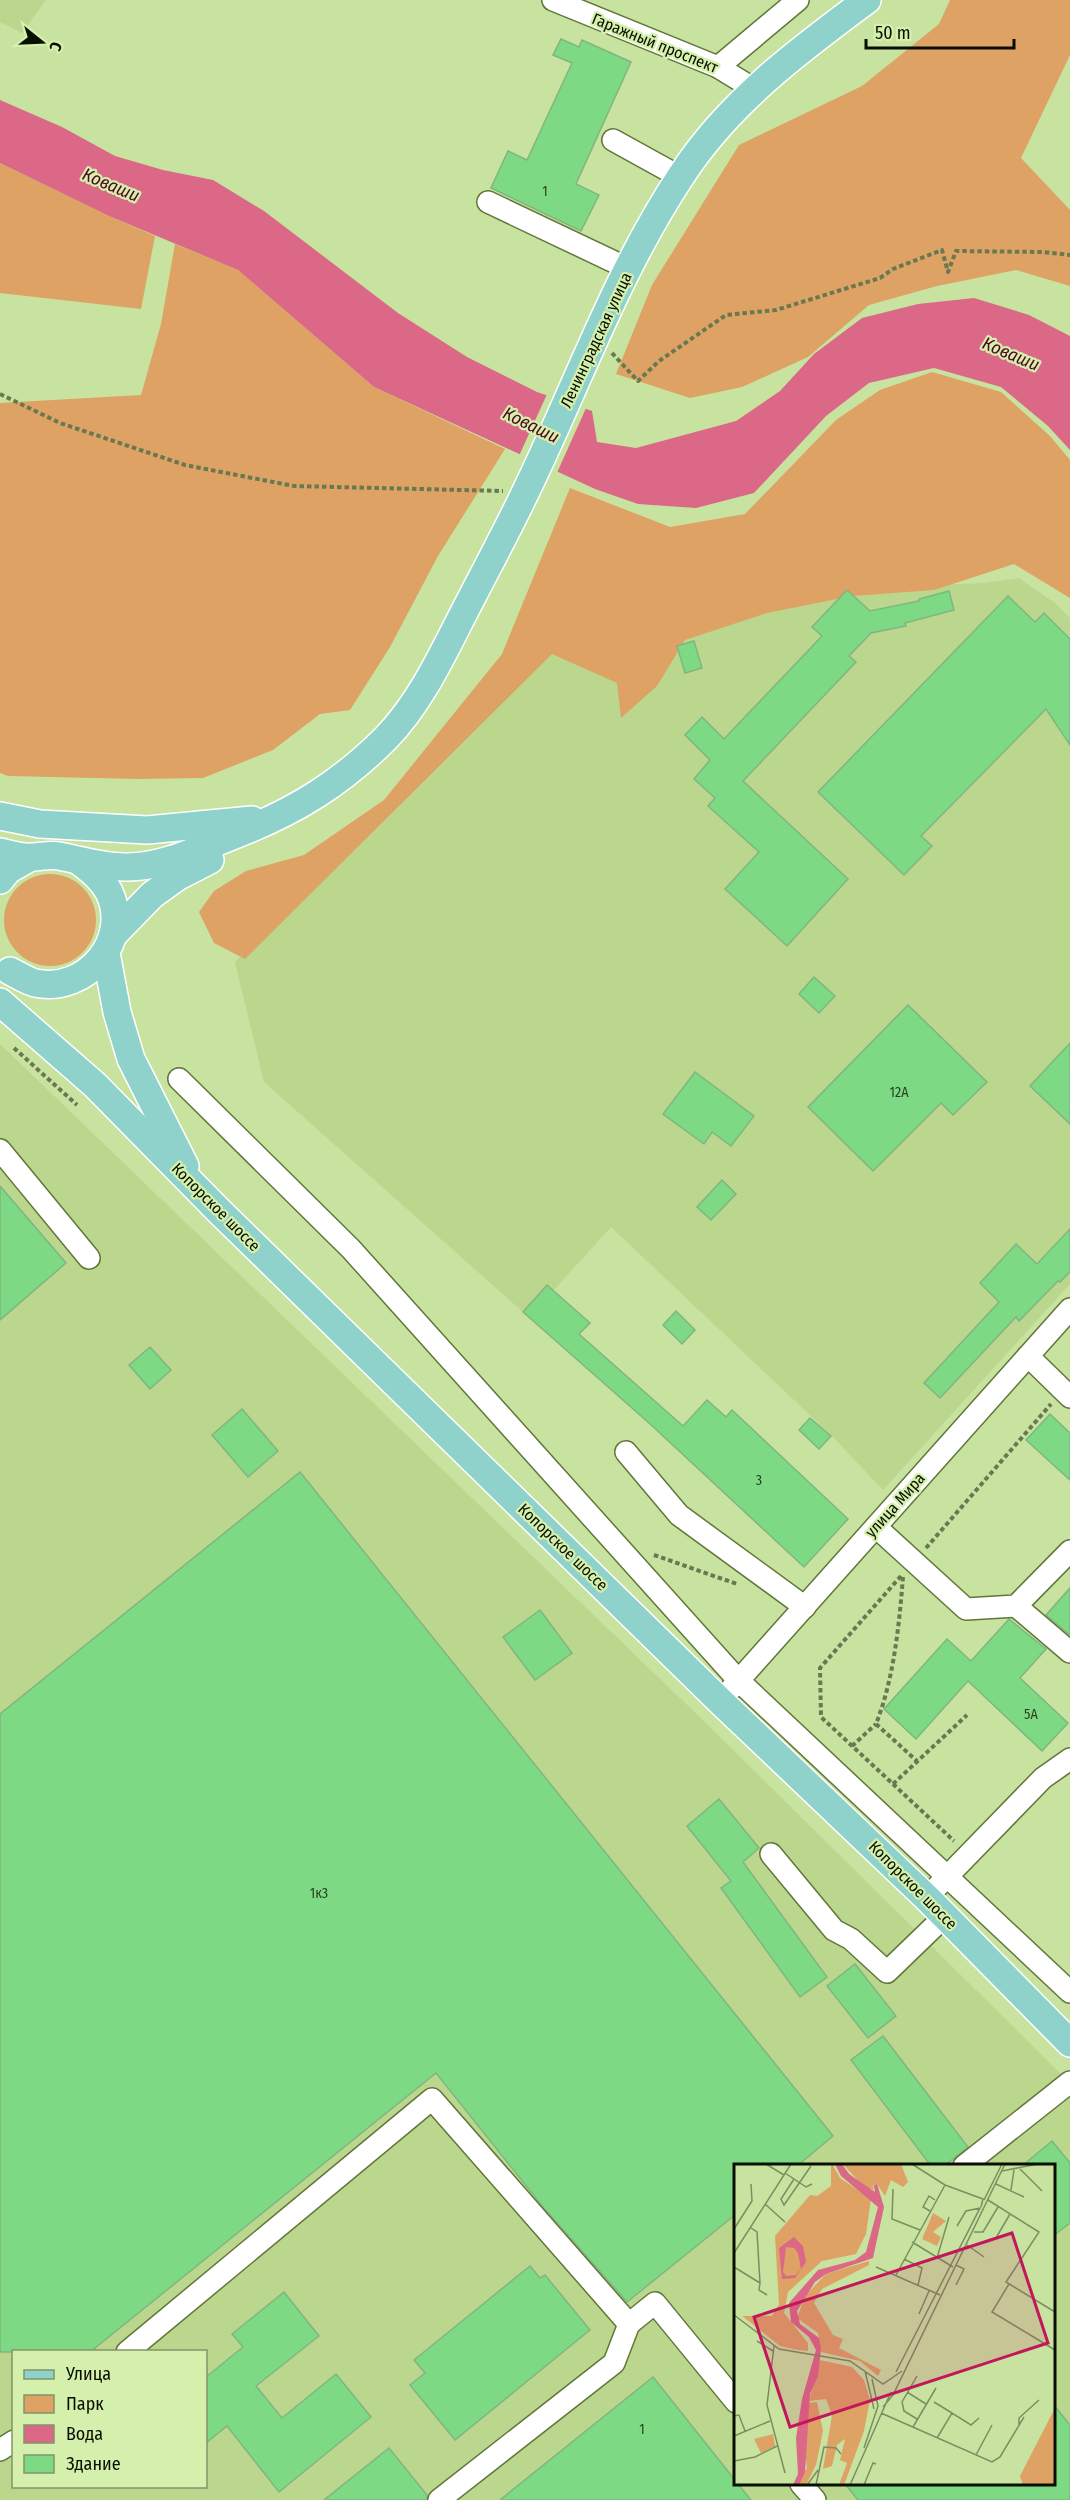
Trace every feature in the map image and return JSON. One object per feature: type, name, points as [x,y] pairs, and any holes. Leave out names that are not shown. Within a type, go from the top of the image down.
[{"type":"main road","name":"Ленинградская улица","points":[[277,819],[333,784],[387,737],[408,710],[439,659],[517,491],[601,346],[629,269],[680,177],[718,125],[754,89],[867,0]]},
{"type":"main road","points":[[0,816],[50,825],[147,830],[218,822],[277,819]]},
{"type":"main road","points":[[0,852],[29,858],[56,855],[80,862],[125,867],[166,861],[277,819]]},
{"type":"main road","points":[[5,966],[35,983],[62,984],[88,973],[152,895],[177,877],[243,844],[277,819]]},
{"type":"main road","points":[[0,880],[8,870],[29,858]]},
{"type":"main road","points":[[80,862],[98,875],[110,893],[115,914],[110,944],[117,1012],[131,1059],[197,1188]]},
{"type":"main road","points":[[5,966],[58,1051]]},
{"type":"main road","points":[[0,1002],[58,1051]]},
{"type":"main road","name":"Копорское шоссе","points":[[58,1051],[720,1701],[936,1908],[1070,2043]]},
{"type":"street","name":"Гаражный проспект","points":[[552,0],[718,67],[754,89]]},
{"type":"street","points":[[718,67],[798,0]]},
{"type":"street","points":[[613,140],[680,177]]},
{"type":"street","points":[[488,202],[629,269]]},
{"type":"street","points":[[179,1079],[351,1249],[739,1681],[946,1878],[1070,1992]]},
{"type":"street","points":[[0,1150],[89,1258]]},
{"type":"street","name":"улица Мира","points":[[720,1701],[1070,1309]]},
{"type":"street","points":[[1028,1356],[1070,1397]]},
{"type":"street","points":[[626,1452],[679,1515],[805,1607]]},
{"type":"street","points":[[876,1527],[966,1609],[1016,1606],[1070,1551]]},
{"type":"street","points":[[1016,1606],[1070,1652]]},
{"type":"street","points":[[771,1854],[834,1930],[851,1939],[886,1971],[936,1908],[946,1878],[1043,1778],[1067,1765]]},
{"type":"street","points":[[967,2164],[1070,2082]]},
{"type":"street","points":[[129,2350],[432,2099],[629,2324]]},
{"type":"street","points":[[440,2500],[614,2363],[629,2324],[656,2303],[734,2401]]},
{"type":"street","points":[[802,2485],[815,2500]]},
{"type":"path","points":[[601,346],[638,381],[659,361],[726,315],[787,307],[880,278],[893,269],[942,250],[948,272],[956,251],[1043,252],[1070,255]]},
{"type":"path","points":[[0,394],[70,426],[185,465],[240,476],[294,486],[517,491]]},
{"type":"path","points":[[9,1043],[77,1105]]},
{"type":"path","points":[[914,1562],[1037,1420]]},
{"type":"path","points":[[642,1552],[743,1586]]},
{"type":"path","points":[[852,1746],[876,1724],[886,1698],[900,1618],[904,1573],[820,1668],[821,1717],[852,1746],[893,1784],[969,1854]]},
{"type":"path","points":[[893,1784],[967,1715]]},
{"type":"path","points":[[876,1724],[917,1761]]},
{"type":"shaded area","points":[[0,0],[46,0],[22,33],[0,22]]},
{"type":"shaded area","points":[[1019,578],[1055,603],[1070,618],[1070,1284],[883,1490],[832,1436],[611,1227],[553,1291],[547,1285],[523,1312],[264,1082],[235,962],[557,618],[827,589],[984,583]]},
{"type":"shaded area","points":[[0,1044],[709,1726],[1070,2083],[1070,2500],[0,2500]]},
{"type":"green space","points":[[950,0],[1070,0],[1070,55],[1021,158],[1070,210],[1070,286],[1016,270],[937,286],[869,305],[808,357],[742,387],[690,398],[616,374],[652,285],[739,145],[862,86],[939,24]]},
{"type":"green space","points":[[0,163],[155,236],[141,309],[0,293]]},
{"type":"green space","points":[[175,244],[238,270],[374,387],[505,449],[438,556],[390,647],[350,710],[320,714],[273,750],[203,778],[8,776],[0,773],[0,403],[141,395],[161,324]]},
{"type":"green space","points":[[932,372],[1001,392],[1050,436],[1070,460],[1070,598],[1014,564],[934,590],[852,596],[767,613],[685,640],[657,686],[621,718],[617,683],[552,654],[245,959],[214,943],[199,912],[214,891],[246,871],[304,855],[384,800],[502,654],[570,488],[670,527],[745,514],[836,420],[880,390]]},
{"type":"green space","points":[[50,874],[68,877],[83,887],[93,902],[96,920],[93,938],[83,953],[68,963],[50,966],[32,963],[17,953],[7,938],[4,920],[7,902],[17,887],[32,877]]},
{"type":"water","name":"Коваши","points":[[0,100],[62,127],[115,156],[163,170],[213,180],[264,211],[398,313],[467,357],[537,392],[592,411],[597,442],[636,448],[736,421],[780,391],[814,354],[862,318],[918,304],[974,298],[1029,315],[1070,336],[1070,450],[1048,426],[1001,387],[934,368],[869,383],[826,416],[754,493],[696,508],[638,504],[595,489],[374,387],[238,270],[109,216],[0,163]]},
{"type":"pier","points":[[548,392],[587,406],[556,475],[518,458]]},
{"type":"building","points":[[561,39],[579,47],[582,40],[631,62],[576,184],[599,195],[581,231],[491,188],[508,151],[527,160],[572,63],[553,55]]},
{"type":"building","points":[[847,590],[870,611],[919,601],[919,599],[949,591],[954,610],[905,623],[906,626],[871,633],[849,656],[856,662],[743,781],[848,879],[787,946],[725,889],[759,852],[708,806],[715,798],[694,779],[710,760],[685,735],[702,717],[724,739],[822,636],[812,627]]},
{"type":"building","points":[[1008,596],[1035,622],[1044,613],[1070,639],[1070,745],[1046,709],[921,836],[932,846],[904,875],[818,792]]},
{"type":"building","points":[[694,641],[702,668],[685,673],[677,646]]},
{"type":"building","points":[[814,977],[835,996],[819,1013],[799,994]]},
{"type":"building","points":[[908,1005],[987,1082],[953,1115],[941,1103],[873,1171],[808,1107]]},
{"type":"building","points":[[1070,1043],[1070,1124],[1030,1086]]},
{"type":"building","points":[[695,1072],[754,1116],[731,1146],[712,1132],[704,1144],[663,1114]]},
{"type":"building","points":[[722,1180],[736,1194],[711,1220],[697,1207]]},
{"type":"building","points":[[0,1186],[66,1263],[0,1320]]},
{"type":"building","points":[[1070,1229],[1070,1272],[1060,1282],[1058,1281],[1019,1321],[1016,1317],[940,1398],[924,1383],[999,1302],[980,1283],[1016,1244],[1037,1264]]},
{"type":"building","points":[[547,1285],[590,1323],[579,1334],[683,1426],[707,1400],[726,1417],[732,1410],[848,1519],[804,1567],[649,1423],[523,1312]]},
{"type":"building","points":[[676,1311],[695,1330],[682,1344],[663,1325]]},
{"type":"building","points":[[150,1347],[171,1370],[150,1389],[129,1365]]},
{"type":"building","points":[[242,1409],[278,1451],[248,1477],[212,1435]]},
{"type":"building","points":[[1050,1414],[1070,1433],[1070,1480],[1026,1440]]},
{"type":"building","points":[[810,1418],[831,1436],[819,1449],[799,1430]]},
{"type":"building","points":[[300,1472],[833,2136],[799,2164],[734,2164],[734,2216],[627,2302],[543,2207],[436,2073],[92,2350],[0,2352],[0,1714]]},
{"type":"building","points":[[1070,1588],[1070,1635],[1046,1615]]},
{"type":"building","points":[[540,1610],[572,1653],[535,1680],[503,1637]]},
{"type":"building","points":[[1009,1619],[1046,1649],[1020,1678],[1068,1723],[1042,1751],[968,1681],[916,1739],[884,1709],[947,1639],[971,1661]]},
{"type":"building","points":[[719,1799],[759,1848],[743,1862],[827,1977],[800,1997],[721,1888],[731,1881],[687,1826]]},
{"type":"building","points":[[855,1964],[896,2016],[868,2038],[827,1986]]},
{"type":"building","points":[[883,2036],[968,2147],[947,2164],[929,2164],[851,2060]]},
{"type":"building","points":[[1052,2141],[1070,2163],[1070,2223],[1055,2234],[1055,2164],[1024,2164]]},
{"type":"building","points":[[530,2266],[540,2278],[545,2275],[590,2330],[455,2440],[410,2385],[425,2373],[414,2360]]},
{"type":"building","points":[[284,2292],[319,2336],[256,2386],[282,2418],[336,2374],[371,2417],[279,2492],[227,2426],[207,2442],[207,2376],[243,2347],[232,2334]]},
{"type":"building","points":[[653,2377],[734,2479],[734,2485],[739,2485],[751,2500],[500,2500]]},
{"type":"building","points":[[1055,2406],[1070,2425],[1070,2500],[858,2500],[846,2485],[1055,2485]]},
{"type":"building","points":[[389,2448],[427,2495],[427,2500],[324,2500]]}]
